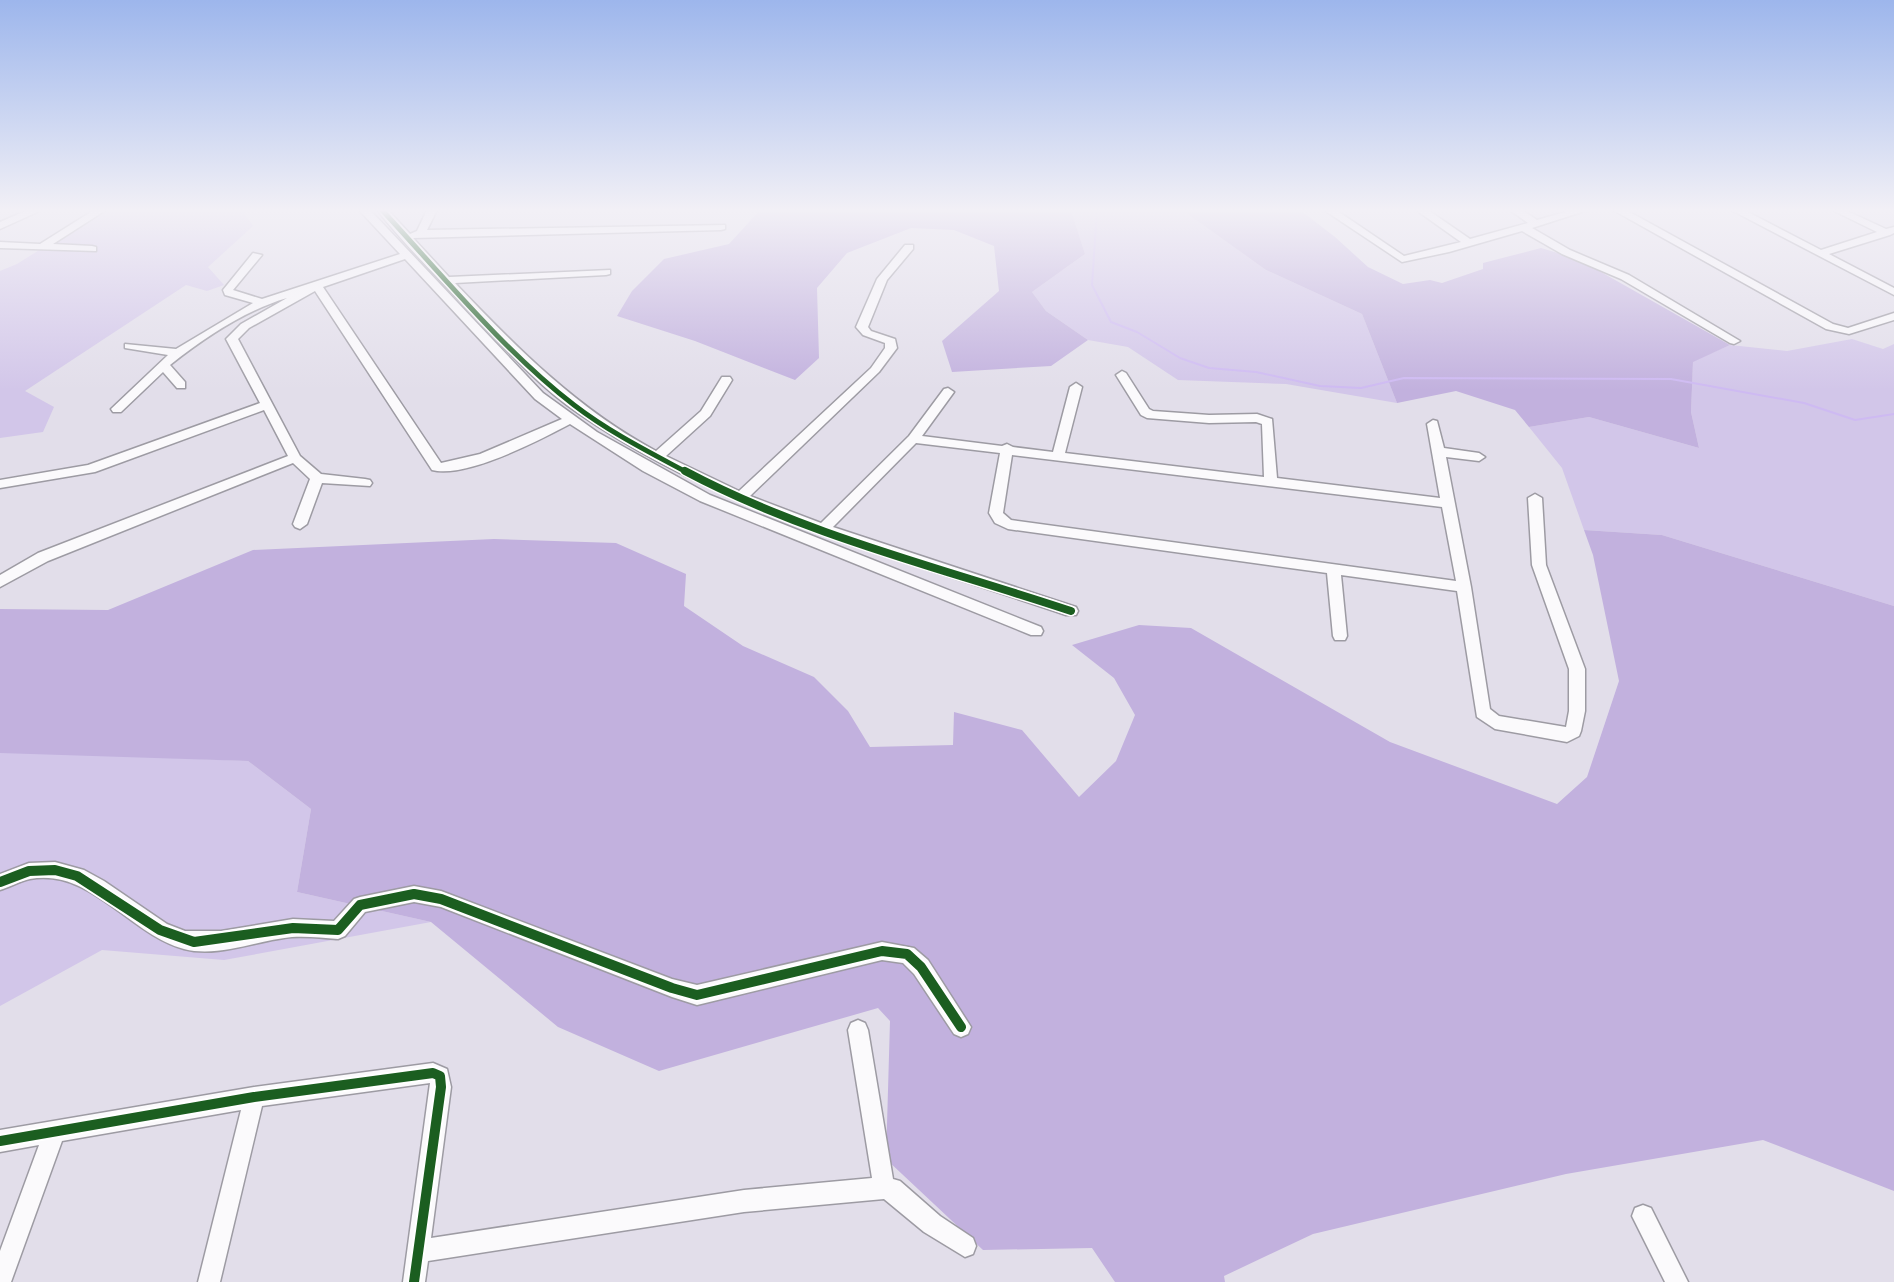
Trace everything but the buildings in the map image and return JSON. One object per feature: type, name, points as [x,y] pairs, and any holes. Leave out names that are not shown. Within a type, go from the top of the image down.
[{"type":"street","points":[[245,270],[228,290],[262,302]]},
{"type":"street","points":[[117,409],[178,353],[262,302],[364,270]]},
{"type":"street","points":[[417,270],[518,375],[569,420],[648,468],[705,498],[1036,631]]},
{"type":"street","points":[[421,274],[433,270]]},
{"type":"street","points":[[436,270],[543,378],[579,409],[657,458],[742,496],[824,528],[1071,611]]},
{"type":"street","points":[[742,496],[874,370],[891,348],[891,340],[867,333],[862,327],[882,279],[890,270]]},
{"type":"street","points":[[1608,270],[1625,277],[1734,341]]},
{"type":"street","points":[[1726,270],[1824,324],[1860,329],[1894,316]]},
{"type":"street","points":[[1737,270],[1841,327],[1894,307]]},
{"type":"street","points":[[1850,270],[1894,292]]},
{"type":"street","points":[[446,280],[606,272]]},
{"type":"street","points":[[317,286],[233,335],[232,343],[295,458],[317,478],[365,483]]},
{"type":"street","points":[[317,286],[437,466],[457,466],[533,438],[569,420]]},
{"type":"street","points":[[129,346],[178,353]]},
{"type":"street","points":[[163,365],[182,386]]},
{"type":"street","points":[[1122,375],[1145,412],[1151,416],[1209,419],[1257,418],[1268,422],[1271,480]]},
{"type":"street","points":[[657,458],[705,413],[726,380]]},
{"type":"street","points":[[1058,455],[1076,387]]},
{"type":"street","points":[[824,528],[913,439],[948,392]]},
{"type":"street","points":[[0,484],[90,469],[266,405]]},
{"type":"street","points":[[1433,424],[1441,452],[1486,717],[1495,722],[1571,734],[1577,711],[1577,669],[1539,565],[1535,498]]},
{"type":"street","points":[[913,439],[1007,448],[1448,503]]},
{"type":"street","points":[[1007,448],[996,513],[1000,520],[1008,524],[1333,567],[1464,587]]},
{"type":"street","points":[[1441,452],[1479,457]]},
{"type":"street","points":[[0,582],[43,557],[295,458]]},
{"type":"street","points":[[300,524],[317,478]]},
{"type":"street","points":[[927,588],[940,567]]},
{"type":"street","points":[[1333,567],[1340,636]]},
{"type":"street","points":[[0,882],[20,872],[63,872],[81,875],[166,933],[186,941],[204,941],[296,927],[338,930],[360,905],[414,894],[441,899],[672,988],[697,995],[882,951],[907,954],[921,967],[961,1026]]},
{"type":"street","points":[[858,1030],[884,1188]]},
{"type":"street","points":[[0,1141],[254,1097],[432,1073],[440,1076],[441,1087],[414,1282]]},
{"type":"street","points":[[209,1282],[254,1097]]},
{"type":"street","points":[[0,1282],[54,1132]]},
{"type":"street","points":[[418,1251],[744,1201],[884,1188],[892,1189],[932,1224],[965,1246]]},
{"type":"street","points":[[1643,1216],[1677,1282]]},
{"type":"shaded area","points":[[211,270],[224,285],[207,291],[186,285],[25,391],[54,407],[43,432],[0,438],[0,271]]},
{"type":"shaded area","points":[[653,270],[833,270],[817,288],[819,358],[795,380],[695,341],[617,316],[632,291]]},
{"type":"shaded area","points":[[997,270],[1063,270],[1032,292],[1046,311],[1088,340],[1051,366],[952,372],[942,341],[999,291]]},
{"type":"shaded area","points":[[1063,270],[1266,270],[1362,314],[1397,403],[1286,384],[1178,380],[1128,347],[1088,340],[1046,311],[1032,292]]},
{"type":"shaded area","points":[[1266,270],[1374,270],[1403,284],[1430,280],[1442,283],[1481,270],[1597,270],[1730,345],[1693,362],[1691,412],[1699,448],[1589,417],[1529,427],[1515,410],[1456,391],[1397,403],[1362,314]]},
{"type":"shaded area","points":[[1852,339],[1883,349],[1894,344],[1894,606],[1662,535],[1584,530],[1562,468],[1529,427],[1589,417],[1699,448],[1691,412],[1693,361],[1730,345],[1787,351]]},
{"type":"shaded area","points":[[1584,530],[1662,535],[1894,606],[1894,1191],[1763,1140],[1566,1174],[1313,1234],[1224,1276],[1225,1282],[1115,1282],[1092,1248],[983,1250],[886,1159],[890,1021],[878,1008],[659,1071],[558,1027],[431,922],[297,892],[311,809],[248,761],[0,753],[0,609],[108,610],[253,550],[494,539],[616,543],[686,574],[684,606],[743,646],[814,677],[848,711],[870,747],[953,745],[954,712],[1022,730],[1079,797],[1116,761],[1135,715],[1114,678],[1072,645],[1139,625],[1191,628],[1390,742],[1557,804],[1587,777],[1619,681],[1593,555]]},
{"type":"shaded area","points":[[26,752],[248,761],[311,809],[297,892],[431,922],[224,960],[102,950],[0,1006],[0,753]]},
{"type":"waterway","points":[[1093,270],[1092,285],[1111,322],[1137,332],[1180,358],[1209,368],[1256,372],[1320,386],[1361,388],[1404,378],[1671,379],[1804,403],[1855,420],[1894,414]]},
{"type":"cycle path","points":[[438,270],[546,381],[581,410],[637,446],[696,477],[756,504],[882,549],[1071,611]]},
{"type":"cycle path","points":[[0,882],[29,871],[55,870],[77,876],[98,887],[160,930],[194,942],[221,940],[281,929],[338,930],[360,905],[414,894],[441,899],[672,988],[697,995],[882,951],[907,954],[921,967],[961,1027]]},
{"type":"cycle path","points":[[0,1141],[254,1097],[433,1073],[440,1076],[441,1087],[414,1282]]}]
